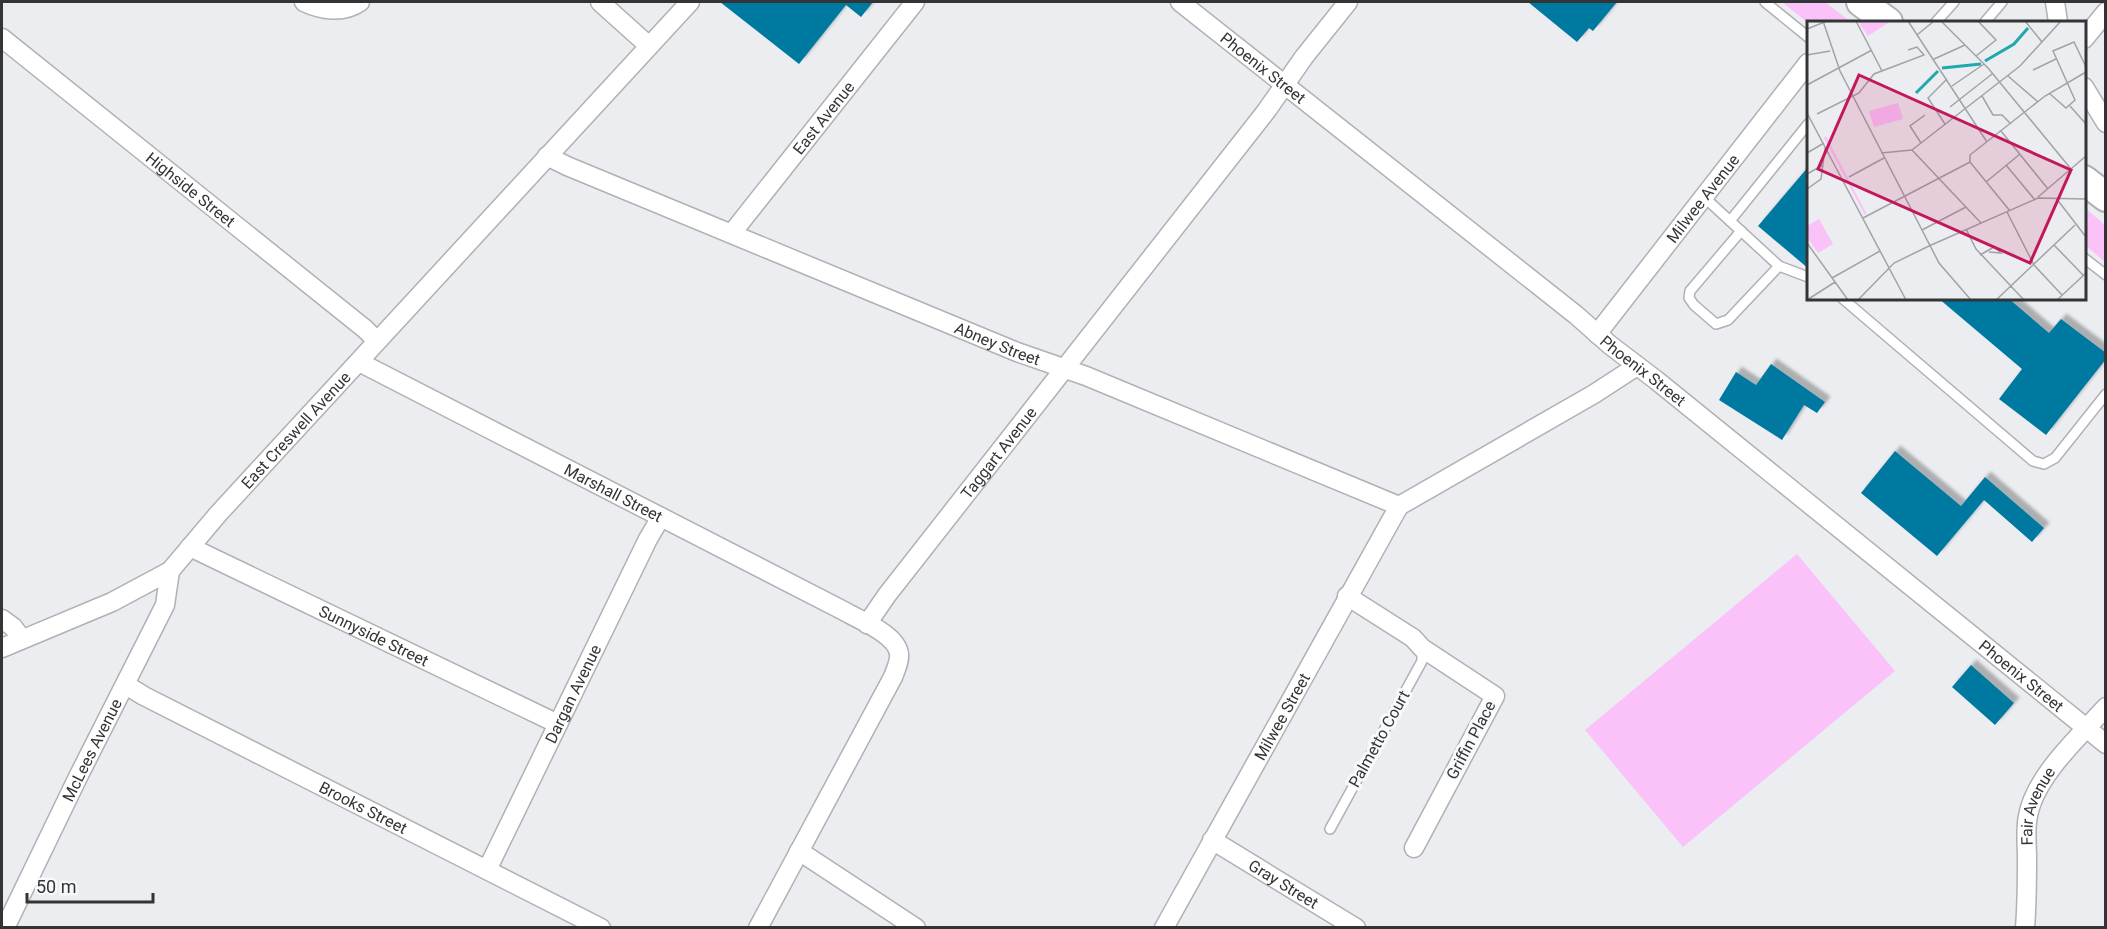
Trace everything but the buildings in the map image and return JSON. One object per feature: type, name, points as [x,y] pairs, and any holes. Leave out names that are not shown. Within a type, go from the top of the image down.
[{"type":"main road","points":[[2086,181],[2106,197]]},
{"type":"street","points":[[304,2],[335,10],[360,2]]},
{"type":"street","points":[[600,2],[649,46]]},
{"type":"street","name":"East Creswell Avenue","points":[[2,648],[112,602],[170,571],[376,341],[690,2]]},
{"type":"street","name":"East Avenue","points":[[732,233],[915,2]]},
{"type":"street","name":"Phoenix Street","points":[[1180,2],[2106,744]]},
{"type":"street","name":"Taggart Avenue","points":[[867,624],[887,595],[1348,2]]},
{"type":"street","points":[[2055,2],[2058,21]]},
{"type":"street","points":[[2086,38],[2106,12]]},
{"type":"street","name":"Highside Street","points":[[2,38],[365,329],[376,341]]},
{"type":"street","name":"Milwee Avenue","points":[[1597,334],[1807,66]]},
{"type":"street","points":[[2086,89],[2106,123]]},
{"type":"street","name":"Abney Street","points":[[547,156],[1017,352],[1086,376],[1399,506]]},
{"type":"street","name":"Marshall Street","points":[[359,362],[867,624]]},
{"type":"street","points":[[1399,506],[1584,400],[1637,366]]},
{"type":"street","name":"Milwee Street","points":[[1164,927],[1399,506]]},
{"type":"street","name":"Dargan Avenue","points":[[487,870],[643,549],[661,517]]},
{"type":"street","name":"Sunnyside Street","points":[[190,547],[558,724]]},
{"type":"street","name":"McLees Avenue","points":[[5,927],[165,605],[170,571]]},
{"type":"street","name":"Griffin Place","points":[[1347,596],[1413,638],[1422,648],[1495,696],[1414,848]]},
{"type":"street","points":[[2,619],[13,627],[22,639]]},
{"type":"street","points":[[758,927],[898,664],[900,656],[891,639],[867,624]]},
{"type":"street","name":"Brooks Street","points":[[126,685],[601,927]]},
{"type":"street","name":"Fair Avenue","points":[[2025,927],[2028,897],[2026,831],[2033,797],[2041,783],[2106,706]]},
{"type":"street","name":"Gray Street","points":[[1212,840],[1356,927]]},
{"type":"street","points":[[799,850],[916,927]]},
{"type":"lane","points":[[1765,2],[1807,35]]},
{"type":"lane","points":[[1937,21],[1954,2]]},
{"type":"lane","points":[[1986,21],[2002,2]]},
{"type":"lane","points":[[1730,222],[1807,126]]},
{"type":"lane","points":[[1704,197],[1779,266],[1807,276]]},
{"type":"lane","points":[[1741,231],[1690,291],[1689,298],[1694,305],[1716,324],[1722,323],[1728,320],[1779,266]]},
{"type":"lane","points":[[2086,259],[2106,275]]},
{"type":"lane","points":[[1844,300],[2033,461],[2044,464],[2055,458],[2106,394]]},
{"type":"lane","name":"Palmetto Court","points":[[1330,829],[1422,661],[1422,648]]},
{"type":"shaded area","points":[[1782,2],[1825,2],[1850,21],[1807,21]]},
{"type":"shaded area","points":[[2086,209],[2105,225],[2105,262],[2086,246]]},
{"type":"shaded area","points":[[1797,554],[1895,671],[1683,847],[1585,730]]}]
